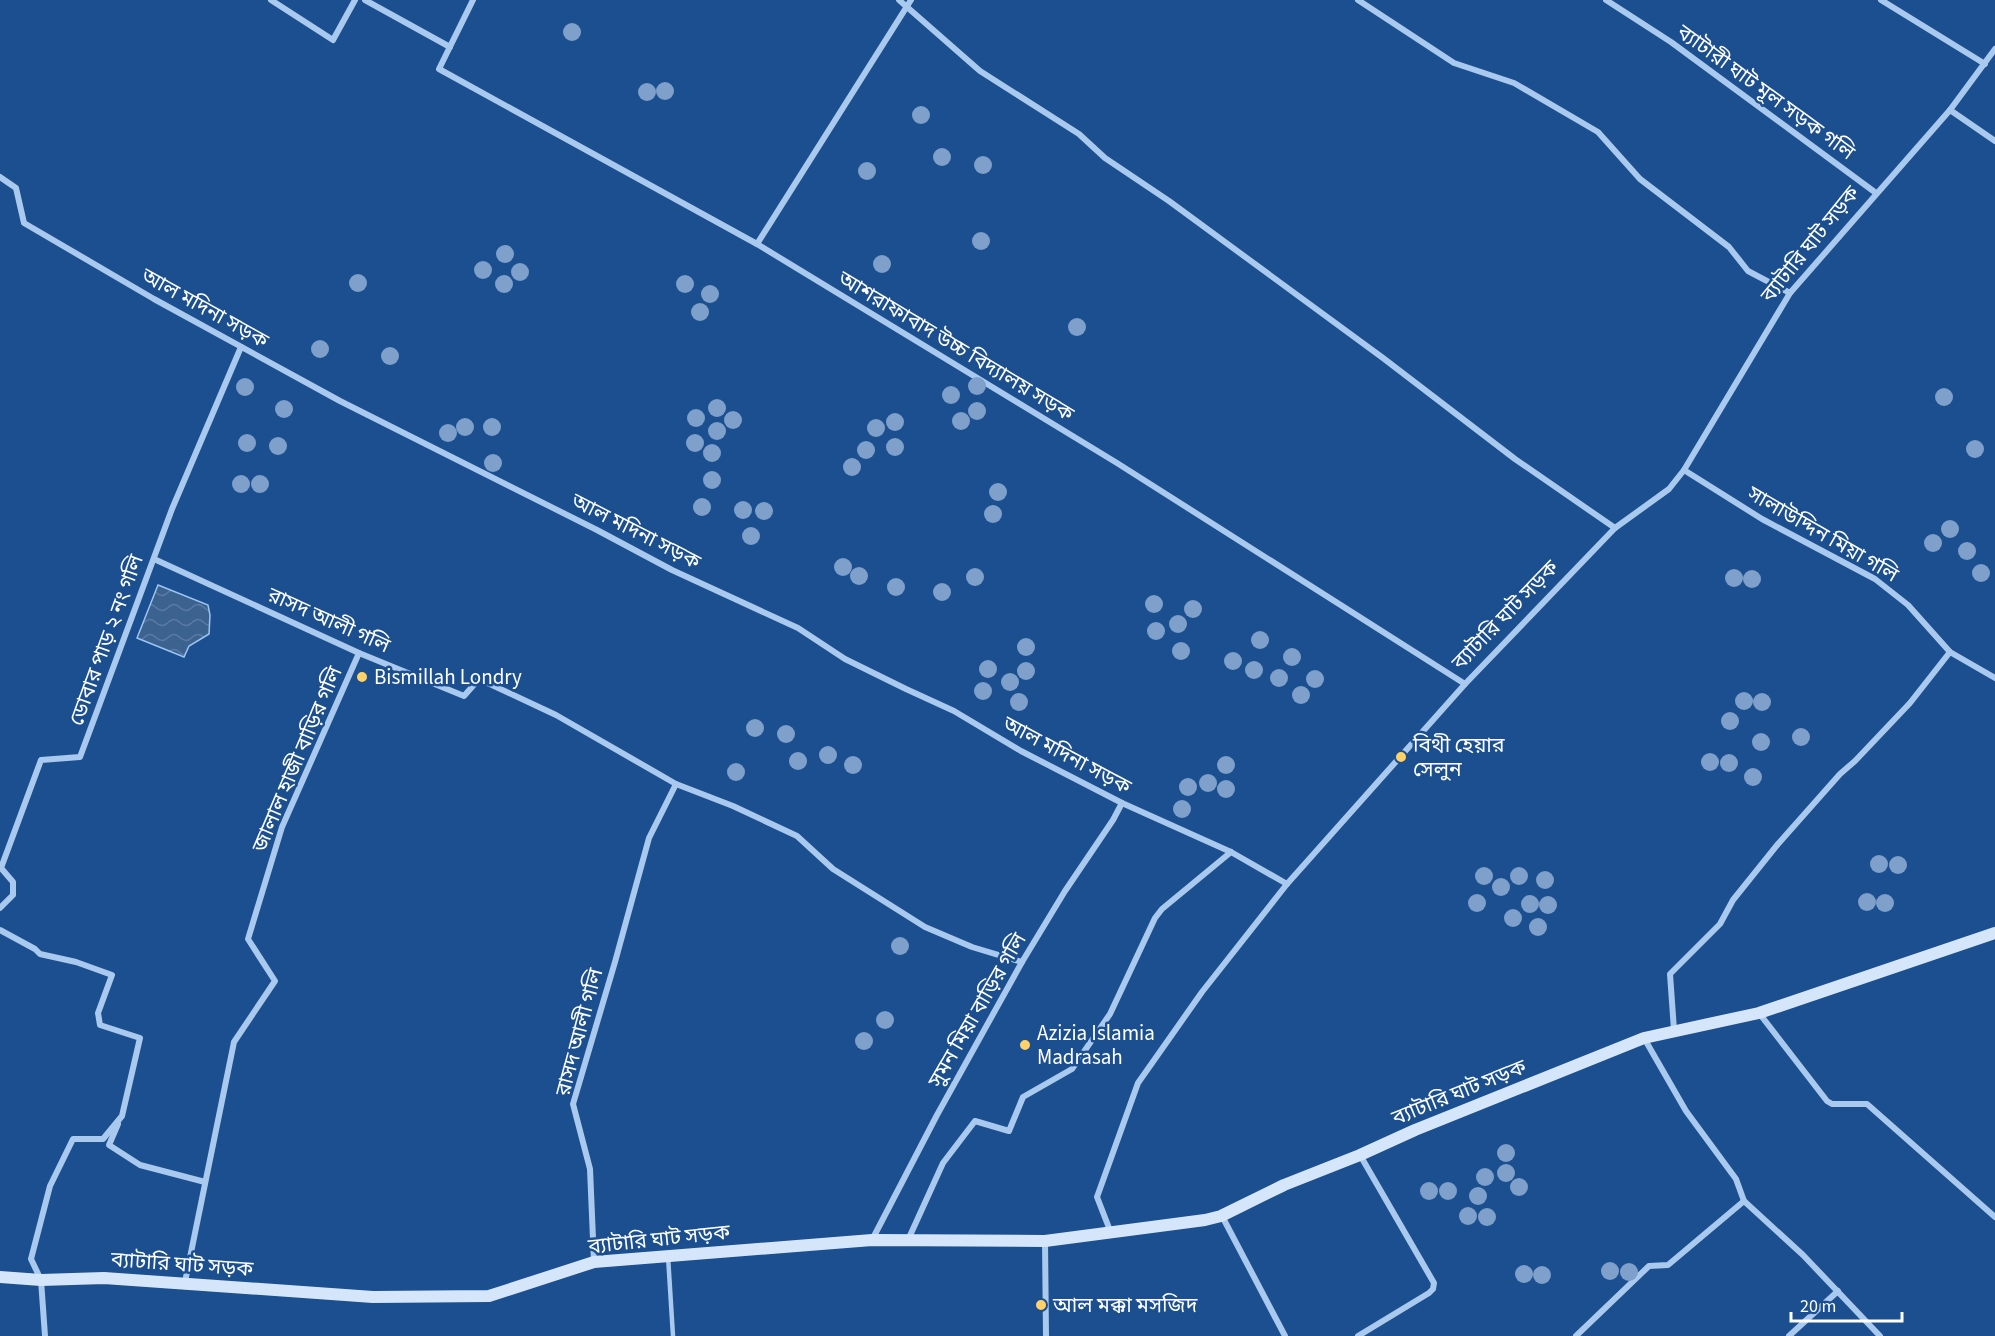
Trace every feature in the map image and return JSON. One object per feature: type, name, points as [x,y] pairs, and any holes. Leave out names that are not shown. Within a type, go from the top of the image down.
[{"type":"street","points":[[271,0],[333,40],[356,0]]},
{"type":"street","points":[[365,0],[450,47],[473,0]]},
{"type":"street","points":[[899,0],[910,3],[980,71],[1079,134],[1105,158],[1169,201],[1383,358],[1515,459],[1615,528]]},
{"type":"street","points":[[1358,0],[1454,63],[1514,83],[1598,132],[1640,179],[1730,247],[1748,271],[1790,293]]},
{"type":"street","name":"ব্যাটারী ঘাট মূল সড়ক গলি","points":[[1606,0],[1671,42],[1876,193]]},
{"type":"street","points":[[1881,0],[1985,64]]},
{"type":"street","points":[[757,244],[910,3]]},
{"type":"street","name":"আশরাফাবাদ উচ্চ বিদ্যালয় সড়ক","points":[[450,47],[439,69],[757,244],[1117,463],[1465,684]]},
{"type":"street","name":"ব্যাটারি ঘাট সড়ক","points":[[1111,1233],[1097,1197],[1138,1083],[1202,992],[1287,884],[1465,684],[1615,528],[1669,489],[1684,470],[1790,293],[1950,110],[1995,49]]},
{"type":"street","points":[[1950,110],[1995,141]]},
{"type":"street","name":"আল মদিনা সড়ক","points":[[0,177],[16,188],[24,223],[339,401],[587,524],[672,570],[798,628],[845,659],[954,711],[1021,751],[1122,803],[1231,852],[1287,884]]},
{"type":"street","name":"ডোবার পাড় ২ নং গলি","points":[[0,908],[13,896],[13,882],[1,867],[41,760],[80,757],[172,509],[241,347]]},
{"type":"street","name":"সালাউদ্দিন মিয়া গলি","points":[[1684,470],[1762,519],[1875,579],[1908,605],[1950,652],[1995,678]]},
{"type":"street","name":"রাসদ আলী গলি","points":[[154,559],[359,653],[464,696],[479,679],[556,715],[676,784],[733,806],[796,836],[833,869],[925,927],[972,947],[1022,962]]},
{"type":"street","points":[[1674,1030],[1670,974],[1720,924],[1733,900],[1778,844],[1840,774],[1910,703],[1950,652]]},
{"type":"street","name":"জালাল হাজী বাড়ির গলি","points":[[185,1282],[234,1042],[275,981],[248,939],[282,827],[359,653]]},
{"type":"street","name":"রাসদ আলী গলি","points":[[594,1262],[590,1169],[573,1104],[649,838],[676,784]]},
{"type":"street","name":"সুমন মিয়া বাড়ির গলি","points":[[872,1240],[937,1114],[1022,962],[1122,803]]},
{"type":"street","points":[[908,1240],[943,1163],[975,1121],[1009,1131],[1023,1097],[1072,1069],[1110,1014],[1155,918],[1162,909],[1231,852]]},
{"type":"street","points":[[0,930],[40,954],[76,962],[112,975],[98,1013],[100,1025],[140,1038],[122,1116],[109,1145],[140,1165],[206,1182]]},
{"type":"street","name":"ব্যাটারি ঘাট সড়ক","points":[[0,1277],[41,1280],[104,1278],[185,1282],[373,1297],[489,1296],[594,1262],[872,1240],[1045,1241],[1205,1220],[1221,1216],[1284,1185],[1415,1130],[1644,1038],[1759,1013],[1995,933]]},
{"type":"street","points":[[1759,1013],[1827,1101],[1832,1104],[1867,1104],[1995,1217]]},
{"type":"street","points":[[1644,1038],[1686,1111],[1736,1179],[1744,1201],[1803,1256],[1880,1336]]},
{"type":"street","points":[[45,1336],[41,1280],[32,1259],[50,1186],[73,1139],[103,1139],[122,1116]]},
{"type":"street","points":[[1358,1336],[1429,1293],[1434,1283],[1360,1155]]},
{"type":"street","points":[[1576,1336],[1649,1266],[1668,1265],[1744,1201]]},
{"type":"street","points":[[1221,1216],[1285,1336]]},
{"type":"street","points":[[1045,1241],[1046,1336]]},
{"type":"street","points":[[1789,1336],[1838,1291]]},
{"type":"lane","points":[[668,1256],[673,1336]]},
{"type":"water","points":[[158,585],[208,605],[209,634],[189,646],[184,657],[137,638]]},
{"type":"place","name":"Bismillah Londry","points":[[362,677]]},
{"type":"place","name":"বিথী হেয়ার সেলুন","points":[[1401,757]]},
{"type":"place","name":"Azizia Islamia Madrasah","points":[[1025,1045]]},
{"type":"place","name":"আল মক্কা মসজিদ","points":[[1041,1305]]}]
